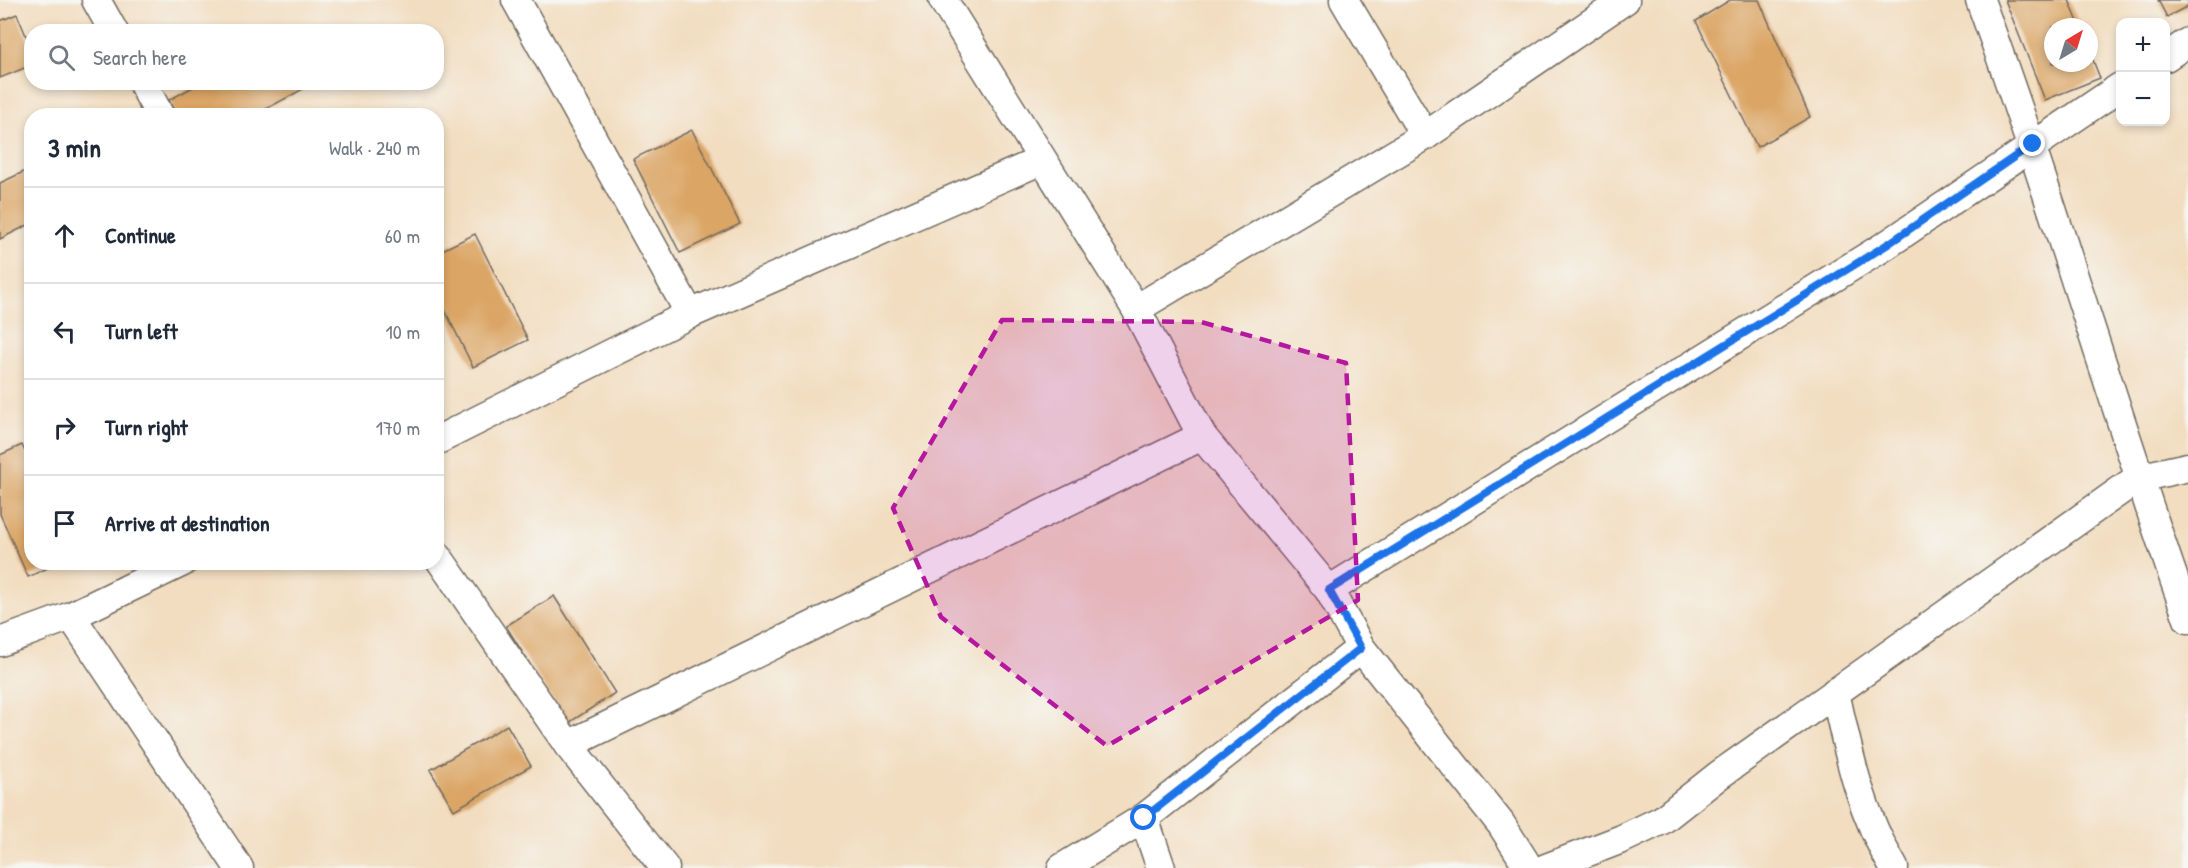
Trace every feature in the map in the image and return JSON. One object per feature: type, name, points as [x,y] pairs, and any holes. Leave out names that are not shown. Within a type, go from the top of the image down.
[{"type":"street","points":[[96,0],[110,24]]},
{"type":"street","points":[[516,0],[690,314]]},
{"type":"street","points":[[943,0],[1136,309],[1202,436],[1329,590],[1361,648],[1501,824],[1529,868]]},
{"type":"street","points":[[1344,0],[1425,136]]},
{"type":"street","points":[[1136,309],[1425,136],[1625,0]]},
{"type":"street","points":[[1980,0],[2033,144],[2138,478],[2188,619]]},
{"type":"street","points":[[2170,54],[2188,42]]},
{"type":"street","points":[[146,90],[156,108]]},
{"type":"street","points":[[1329,590],[1888,244],[2033,144],[2116,90]]},
{"type":"street","points":[[444,437],[690,314],[1042,160]]},
{"type":"street","points":[[568,745],[1202,436]]},
{"type":"street","points":[[1546,868],[1622,839],[1662,820],[1719,775],[2138,478],[2188,467]]},
{"type":"street","points":[[444,566],[568,745],[665,868]]},
{"type":"street","points":[[0,642],[71,616],[166,570]]},
{"type":"street","points":[[71,616],[238,868]]},
{"type":"street","points":[[1062,868],[1144,818],[1361,648]]},
{"type":"street","points":[[1835,692],[1856,787],[1876,837],[1894,868]]},
{"type":"street","points":[[1144,818],[1161,868]]},
{"type":"highlighted area","points":[[1002,320],[1201,322],[1346,363],[1358,600],[1107,746],[941,617],[893,508]]},
{"type":"building","points":[[1730,0],[1759,0],[1810,117],[1757,147],[1696,21]]},
{"type":"building","points":[[2005,0],[2069,0],[2076,18],[2044,18],[2044,72],[2098,72],[2100,78],[2045,100]]},
{"type":"building","points":[[2158,0],[2188,0],[2188,6],[2167,17]]},
{"type":"building","points":[[17,14],[24,31],[24,68],[0,78],[0,21]]},
{"type":"building","points":[[187,90],[301,90],[268,108],[173,108],[169,100]]},
{"type":"building","points":[[692,130],[740,224],[680,253],[633,159]]},
{"type":"building","points":[[24,172],[24,227],[0,239],[0,183]]},
{"type":"building","points":[[475,234],[528,340],[473,367],[444,308],[444,249]]},
{"type":"building","points":[[22,445],[24,449],[24,568],[0,514],[0,455]]},
{"type":"building","points":[[25,570],[43,570],[28,577]]},
{"type":"building","points":[[554,596],[615,693],[567,724],[506,626]]},
{"type":"building","points":[[507,725],[531,766],[454,810],[430,770]]},
{"type":"route","points":[[1144,818],[1361,648],[1329,590],[1888,244],[2033,144]]}]
